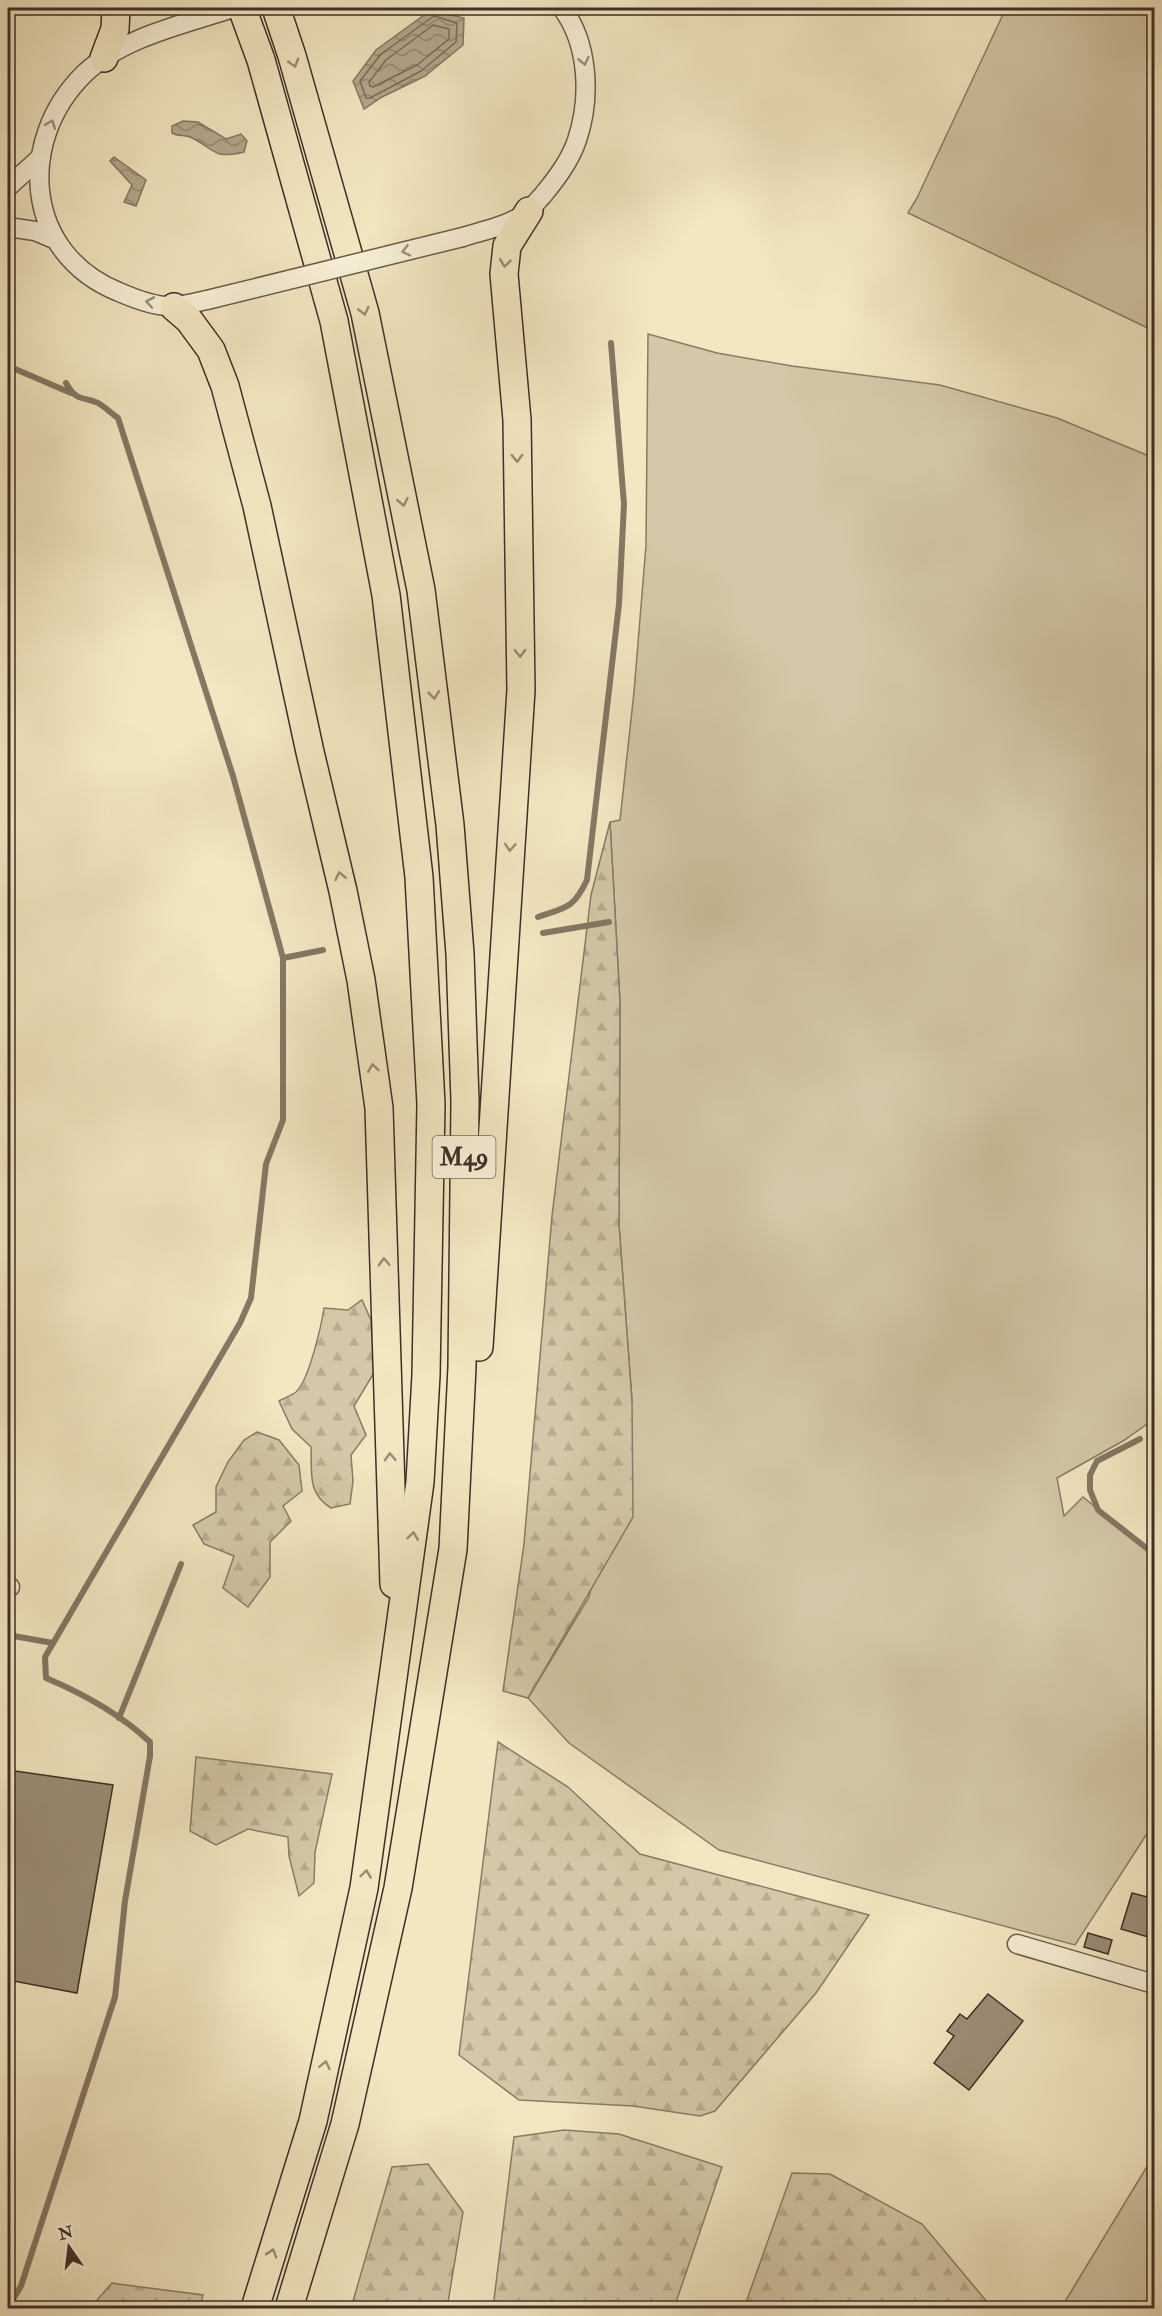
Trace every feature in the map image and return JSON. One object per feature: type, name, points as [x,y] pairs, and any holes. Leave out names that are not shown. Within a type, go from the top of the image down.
[{"type":"highway","points":[[104,58],[115,30],[116,8]]},
{"type":"highway","name":"M49","points":[[276,8],[292,56],[365,313],[421,590],[450,825],[460,954],[465,1101],[462,1366],[453,1549]]},
{"type":"highway","name":"M49","points":[[231,9],[261,60],[334,321],[386,595],[419,877],[431,1104],[426,1375],[420,1482],[364,1888],[313,2121],[255,2308]]},
{"type":"highway","name":"M49","points":[[289,2308],[345,2124],[398,1888],[453,1549],[473,1445],[521,690],[517,420],[504,274],[507,246],[529,211]]},
{"type":"highway","name":"M49","points":[[174,307],[189,320],[211,350],[225,386],[256,507],[361,980],[379,1108],[396,1663]]},
{"type":"street","points":[[231,9],[137,40],[112,51],[84,74],[52,120],[41,157],[38,185],[43,215],[54,239],[81,270],[108,288],[138,300],[174,307],[207,300],[463,237],[513,222],[529,211],[559,176],[577,141],[584,108],[586,69],[580,45],[568,16],[562,8]]},
{"type":"street","points":[[8,188],[41,157]]},
{"type":"street","points":[[8,227],[35,231],[54,239]]},
{"type":"street","points":[[1017,1944],[1155,1984]]},
{"type":"green space","points":[[1006,8],[1154,8],[1154,331],[908,213]]},
{"type":"green space","points":[[648,334],[717,353],[792,366],[940,385],[1057,418],[1154,458],[1154,1419],[1123,1441],[1057,1478],[1064,1516],[1083,1497],[1154,1555],[1154,1823],[1075,1945],[719,1850],[569,1743],[528,1698],[589,1597],[632,1401],[619,1225],[620,1002],[610,822],[620,820],[634,692],[646,545]]},
{"type":"green space","points":[[610,822],[620,1002],[619,1225],[632,1401],[633,1517],[528,1698],[503,1691],[524,1544],[552,1216],[591,895]]},
{"type":"green space","points":[[362,1300],[371,1320],[375,1371],[354,1406],[366,1435],[351,1455],[353,1481],[350,1504],[331,1508],[323,1502],[314,1489],[311,1474],[311,1447],[292,1429],[279,1401],[292,1395],[301,1386],[310,1365],[324,1308],[348,1310]]},
{"type":"green space","points":[[257,1432],[279,1440],[299,1465],[302,1491],[283,1506],[291,1521],[270,1542],[270,1577],[248,1607],[223,1588],[234,1556],[204,1544],[193,1525],[216,1512],[216,1487],[228,1462],[244,1440]]},
{"type":"green space","points":[[498,1742],[568,1787],[640,1854],[869,1915],[816,1993],[715,2111],[700,2116],[633,2106],[519,2100],[459,2055]]},
{"type":"green space","points":[[196,1757],[332,1774],[315,1852],[314,1883],[299,1896],[289,1856],[288,1837],[248,1829],[216,1845],[190,1831]]},
{"type":"green space","points":[[564,2130],[619,2134],[722,2167],[674,2308],[493,2308],[514,2137]]},
{"type":"green space","points":[[1154,2155],[1154,2308],[1061,2308]]},
{"type":"green space","points":[[428,2164],[463,2212],[447,2308],[351,2308],[392,2167]]},
{"type":"green space","points":[[792,2173],[830,2174],[922,2224],[988,2303],[988,2308],[744,2308]]},
{"type":"green space","points":[[112,2283],[203,2295],[200,2308],[90,2308]]},
{"type":"water","points":[[431,10],[464,18],[463,45],[425,76],[382,97],[364,109],[353,81],[376,50]]},
{"type":"water","points":[[183,121],[198,122],[226,139],[241,134],[247,141],[244,152],[219,154],[190,137],[172,133],[172,126]]},
{"type":"water","points":[[114,157],[146,180],[136,206],[124,202],[132,185],[110,161]]},
{"type":"building","points":[[8,1770],[113,1785],[77,1993],[8,1980]]},
{"type":"building","points":[[1132,1893],[1155,1899],[1155,1939],[1121,1929]]},
{"type":"building","points":[[1088,1933],[1112,1940],[1108,1954],[1084,1947]]},
{"type":"building","points":[[988,1994],[1023,2021],[969,2090],[934,2063],[954,2036],[947,2031],[960,2014],[967,2019]]},
{"type":"waterway","points":[[538,917],[568,906],[578,897],[587,880],[619,604],[624,504],[611,343]]},
{"type":"waterway","points":[[8,366],[71,393]]},
{"type":"waterway","points":[[8,2308],[21,2286],[115,1997],[125,1901],[150,1756],[150,1742],[126,1722],[88,1698],[46,1678],[45,1657],[240,1323],[251,1298],[266,1164],[283,1120],[283,958],[233,776],[118,418],[98,403],[76,396],[66,383]]},
{"type":"waterway","points":[[543,933],[609,922]]},
{"type":"waterway","points":[[283,958],[323,950]]},
{"type":"waterway","points":[[1140,1439],[1097,1461],[1090,1475],[1090,1490],[1098,1510],[1154,1554]]},
{"type":"waterway","points":[[119,1718],[181,1564]]},
{"type":"waterway","points":[[8,1635],[53,1643]]}]
